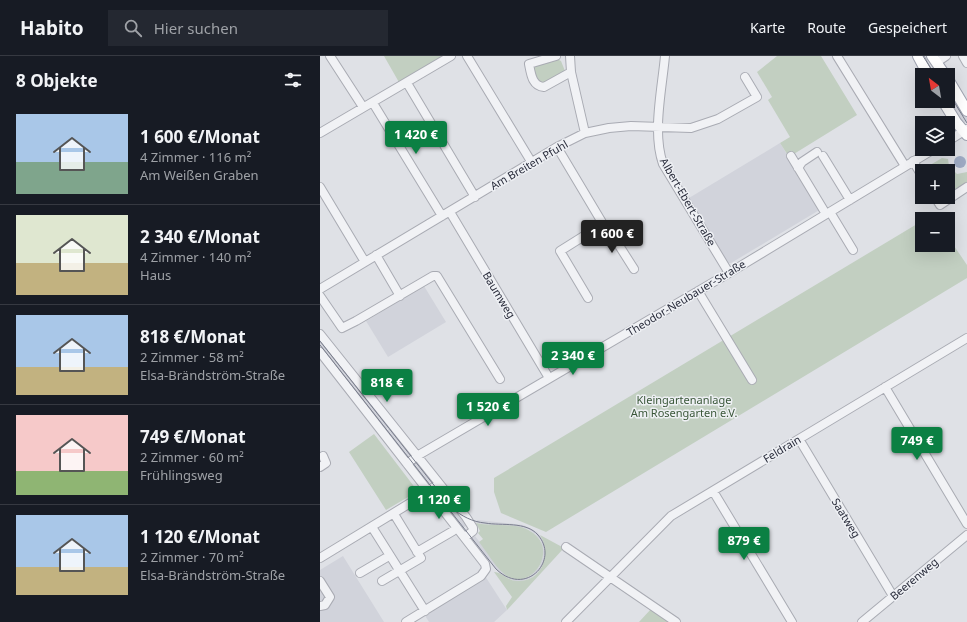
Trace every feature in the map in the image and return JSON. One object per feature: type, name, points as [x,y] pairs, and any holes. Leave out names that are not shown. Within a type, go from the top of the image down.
[{"type":"main road","points":[[918,56],[924,68]]},
{"type":"main road","points":[[934,59],[940,68]]},
{"type":"main road","points":[[955,87],[963,96],[967,111]]},
{"type":"main road","points":[[948,108],[966,132]]},
{"type":"street","points":[[330,56],[363,107]]},
{"type":"street","points":[[320,134],[363,107],[373,103],[451,56]]},
{"type":"street","points":[[467,56],[532,162]]},
{"type":"street","points":[[556,56],[529,64],[534,81],[539,86],[544,87],[571,72]]},
{"type":"street","points":[[570,56],[571,72],[585,133]]},
{"type":"street","name":"Albert-Ebert-Straße","points":[[665,56],[658,127],[659,149],[663,164],[729,273]]},
{"type":"street","points":[[837,56],[905,166]]},
{"type":"street","points":[[934,59],[946,56]]},
{"type":"street","points":[[963,56],[967,63]]},
{"type":"street","name":"Am Breiten Pfuhl","points":[[320,289],[532,162],[585,133],[631,126],[679,129],[704,124],[732,112],[757,97],[745,77]]},
{"type":"street","points":[[406,83],[475,197]]},
{"type":"street","name":"Baumweg","points":[[373,103],[446,214],[549,378]]},
{"type":"street","points":[[955,138],[966,132]]},
{"type":"street","points":[[557,148],[603,224],[606,225],[634,269]]},
{"type":"street","points":[[798,168],[802,162],[820,154],[850,200]]},
{"type":"street","points":[[791,156],[853,250]]},
{"type":"street","name":"Theodor-Neubauer-Straße","points":[[407,464],[417,456],[729,273],[922,156]]},
{"type":"street","points":[[320,187],[365,262]]},
{"type":"street","points":[[955,195],[967,187]]},
{"type":"street","points":[[588,298],[560,250],[603,224]]},
{"type":"street","points":[[376,255],[400,296]]},
{"type":"street","points":[[320,296],[342,328],[433,276],[437,276],[500,379]]},
{"type":"street","points":[[698,291],[752,380]]},
{"type":"street","points":[[320,334],[473,528],[473,531],[465,538]]},
{"type":"street","name":"Feldrain","points":[[566,622],[671,516],[967,338]]},
{"type":"street","points":[[320,352],[486,566],[484,572],[406,622]]},
{"type":"street","points":[[884,388],[967,524]]},
{"type":"street","name":"Saatweg","points":[[799,440],[893,596]]},
{"type":"street","points":[[320,466],[326,462],[323,456]]},
{"type":"street","points":[[320,558],[394,514],[438,484]]},
{"type":"street","points":[[713,491],[792,622]]},
{"type":"street","points":[[394,514],[419,555]]},
{"type":"street","points":[[372,527],[424,610]]},
{"type":"street","points":[[382,582],[453,531]]},
{"type":"street","name":"Beerenweg","points":[[862,622],[967,535]]},
{"type":"street","points":[[566,547],[676,622]]},
{"type":"street","points":[[360,573],[389,556]]},
{"type":"street","points":[[320,581],[330,597],[325,605],[320,606]]},
{"type":"shaded area","points":[[955,96],[967,116],[967,121],[962,124],[952,108],[955,108]]},
{"type":"shaded area","points":[[780,143],[821,209],[731,263],[728,263],[689,198]]},
{"type":"shaded area","points":[[424,286],[446,322],[388,357],[366,321]]},
{"type":"shaded area","points":[[320,339],[389,427],[385,430],[320,347]]},
{"type":"shaded area","points":[[390,428],[411,454],[407,457],[386,431]]},
{"type":"shaded area","points":[[417,462],[432,481],[428,484],[413,465]]},
{"type":"shaded area","points":[[442,494],[467,525],[463,528],[438,497]]},
{"type":"shaded area","points":[[477,520],[523,525],[537,532],[543,539],[546,549],[545,559],[540,571],[530,579],[522,581],[514,581],[501,575],[471,539],[475,536],[503,573],[516,578],[527,577],[539,567],[543,556],[541,541],[528,529],[476,523]]},
{"type":"shaded area","points":[[343,556],[384,622],[320,622],[320,570]]},
{"type":"shaded area","points":[[485,576],[507,610],[494,622],[429,622],[424,614]]},
{"type":"green space","points":[[384,56],[446,56],[400,84]]},
{"type":"green space","points":[[777,56],[821,56],[857,115],[789,157],[780,143],[790,137],[768,100],[772,97],[757,72]]},
{"type":"green space","points":[[555,58],[561,61],[565,71],[543,85],[537,83],[530,66]]},
{"type":"green space","points":[[942,158],[948,159],[949,164],[932,164]]},
{"type":"green space","points":[[955,172],[957,174],[967,172],[967,186],[955,193]]},
{"type":"green space","name":"Kleingartenanlage Am Rosengarten e.V.","points":[[915,225],[915,252],[955,252],[955,247],[967,265],[967,278],[546,532],[501,513],[494,492],[494,478]]},
{"type":"green space","points":[[374,434],[416,489],[415,493],[386,510],[349,452]]},
{"type":"green space","points":[[476,523],[518,527],[530,531],[539,539],[543,548],[542,558],[538,567],[531,575],[523,579],[513,579],[503,573],[479,542],[483,539],[478,533],[480,531]]},
{"type":"green space","points":[[540,535],[564,548],[507,610],[506,606],[512,597],[494,572],[500,573],[514,581],[526,580],[533,577],[542,566],[545,558],[545,550]]},
{"type":"green space","points":[[651,609],[669,622],[639,622]]},
{"type":"water","points":[[960,156],[966,162],[964,166],[960,168],[956,166],[954,162],[956,158]]},
{"type":"tram line","points":[[923,56],[931,68]]},
{"type":"tram line","points":[[955,103],[967,123]]},
{"type":"tram line","points":[[320,341],[452,508],[459,514],[472,520],[492,524],[520,526],[527,528],[538,535],[544,545],[545,555],[542,564],[536,572],[528,578],[518,579],[507,577],[496,569],[320,345]]}]
